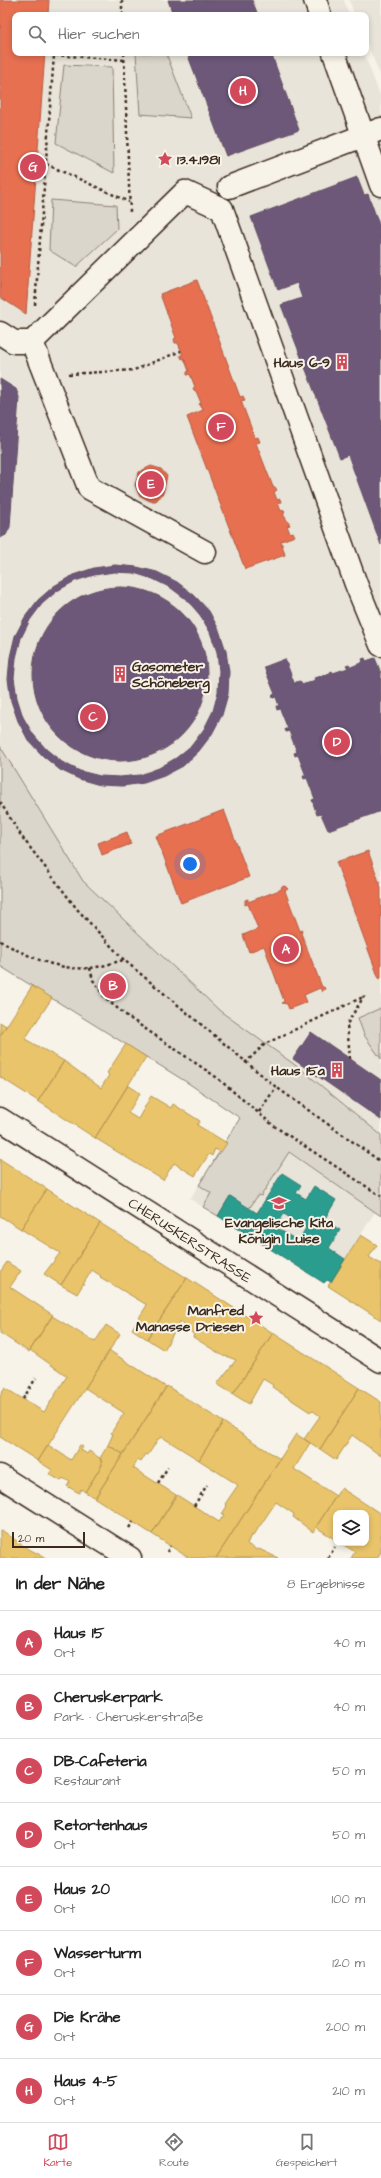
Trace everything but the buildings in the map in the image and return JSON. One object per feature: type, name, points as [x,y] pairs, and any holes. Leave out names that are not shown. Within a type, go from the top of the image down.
[{"type":"street","points":[[315,0],[319,12]]},
{"type":"street","points":[[335,56],[372,133],[381,185]]},
{"type":"street","points":[[229,187],[372,133]]},
{"type":"street","points":[[0,333],[14,342],[32,342],[185,192],[222,209],[356,584],[378,631]]},
{"type":"street","points":[[32,342],[89,488],[205,552]]},
{"type":"street","name":"CHERUSKERSTRASSE","points":[[0,1119],[381,1362]]},
{"type":"street","points":[[0,1476],[130,1558]]},
{"type":"path","points":[[122,0],[122,12]]},
{"type":"path","points":[[32,342],[54,56]]},
{"type":"path","points":[[68,56],[124,60]]},
{"type":"path","points":[[124,56],[131,245]]},
{"type":"path","points":[[45,164],[129,202]]},
{"type":"path","points":[[44,375],[134,370],[181,351]]},
{"type":"path","points":[[0,802],[22,837],[78,909],[124,960],[276,1088],[381,1162]]},
{"type":"path","points":[[0,941],[20,952],[47,963],[90,968],[124,960]]},
{"type":"path","points":[[90,968],[94,980],[107,1000],[131,1019],[216,1077],[274,1126],[381,1196]]},
{"type":"path","points":[[245,1063],[265,1044],[364,996],[347,1024],[350,1059]]},
{"type":"path","points":[[259,1112],[276,1088]]},
{"type":"path","points":[[23,1399],[36,1378]]},
{"type":"path","points":[[158,1483],[168,1467]]},
{"type":"path","points":[[194,1506],[207,1485]]},
{"type":"path","points":[[129,1528],[133,1522]]},
{"type":"path","points":[[167,1552],[170,1546]]},
{"type":"path","points":[[328,1558],[335,1547]]},
{"type":"shaded area","points":[[0,0],[344,0],[348,12],[12,12],[12,56],[365,56],[381,98],[381,1135],[302,1070],[220,1011],[83,881],[0,746]]},
{"type":"shaded area","points":[[349,0],[381,0],[381,77],[369,48],[369,12],[354,12]]},
{"type":"shaded area","points":[[136,56],[167,56],[191,118],[140,114]]},
{"type":"shaded area","points":[[64,65],[112,67],[114,173],[56,143]]},
{"type":"shaded area","points":[[51,200],[116,205],[117,229],[76,267],[49,250]]},
{"type":"shaded area","points":[[0,746],[83,881],[220,1011],[302,1070],[381,1135],[381,1216],[289,1152],[261,1196],[258,1195],[249,1209],[230,1196],[218,1216],[203,1207],[211,1193],[199,1185],[240,1118],[188,1083],[0,966]]},
{"type":"shaded area","points":[[381,1008],[381,1059],[364,1035],[358,1018]]},
{"type":"shaded area","name":"Evangelische Kita Königin Luise","points":[[240,1119],[375,1212],[331,1282],[327,1280],[324,1283],[190,1199]]},
{"type":"place","name":"Haus 4–5","points":[[243,91]]},
{"type":"place","name":"13.4.1981","points":[[165,159]]},
{"type":"place","name":"Die Krähe","points":[[33,167]]},
{"type":"place","name":"Haus 6–9","points":[[342,362]]},
{"type":"place","name":"Wasserturm","points":[[221,427]]},
{"type":"place","name":"Haus 20","points":[[151,484]]},
{"type":"place","name":"Gasometer Schöneberg","points":[[120,674]]},
{"type":"place","name":"DB-Cafeteria","points":[[93,717]]},
{"type":"place","name":"Retortenhaus","points":[[337,742]]},
{"type":"place","name":"Haus 15","points":[[286,949]]},
{"type":"place","name":"Cheruskerpark","points":[[113,986]]},
{"type":"place","name":"Haus 15a","points":[[337,1070]]},
{"type":"place","name":"Evangelische Kita Königin Luise","points":[[279,1203]]},
{"type":"place","name":"Manfred Manasse Driesen","points":[[256,1318]]}]
